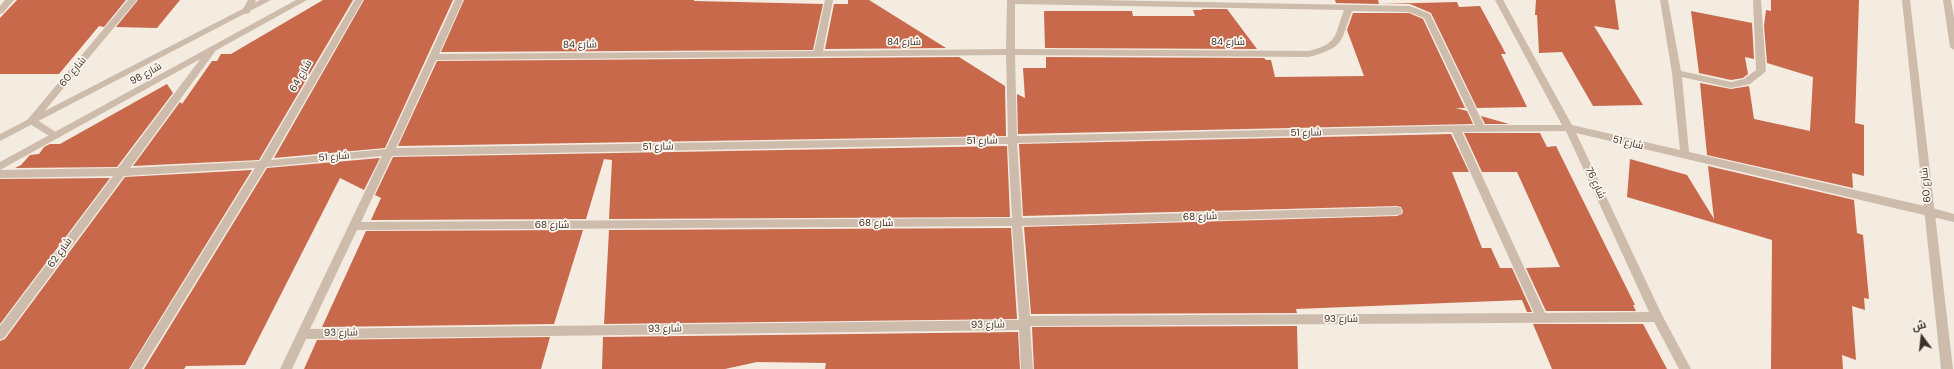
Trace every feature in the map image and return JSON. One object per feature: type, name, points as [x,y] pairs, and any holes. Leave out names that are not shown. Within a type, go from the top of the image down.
[{"type":"street","points":[[0,11],[10,0]]},
{"type":"street","name":"شارع 60","points":[[31,121],[133,0]]},
{"type":"street","points":[[246,10],[252,0]]},
{"type":"street","name":"شارع 98","points":[[0,138],[267,0]]},
{"type":"street","name":"شارع 98","points":[[0,166],[303,0]]},
{"type":"street","name":"شارع 64","points":[[136,369],[263,164],[359,0]]},
{"type":"street","points":[[286,369],[304,334],[459,0]]},
{"type":"street","points":[[818,54],[829,0]]},
{"type":"street","name":"شارع 76","points":[[1499,0],[1569,128],[1658,317],[1685,369]]},
{"type":"street","points":[[1664,0],[1677,73],[1685,156]]},
{"type":"street","points":[[1677,73],[1731,84],[1748,82],[1761,71],[1756,0]]},
{"type":"street","name":"شارع 60","points":[[1906,0],[1947,369]]},
{"type":"street","points":[[1947,0],[1954,47]]},
{"type":"street","points":[[1027,369],[1012,140],[1010,52],[1011,1],[1410,9],[1427,16],[1481,128]]},
{"type":"street","name":"شارع 84","points":[[432,57],[1010,52],[1309,54],[1330,49],[1339,39],[1349,8]]},
{"type":"street","name":"شارع 62","points":[[0,335],[211,51]]},
{"type":"street","points":[[31,121],[56,136]]},
{"type":"street","name":"شارع 51","points":[[0,174],[121,172],[263,164],[389,152],[1012,140],[1456,130],[1481,128],[1569,128],[1954,218]]},
{"type":"street","points":[[1456,130],[1542,318]]},
{"type":"street","name":"شارع 68","points":[[354,226],[1017,222],[1397,211]]},
{"type":"street","name":"شارع 93","points":[[304,334],[1025,323],[1658,317]]},
{"type":"street","points":[[280,369],[292,358]]},
{"type":"building","points":[[17,0],[126,0],[104,27],[99,26],[59,74],[0,74],[0,18]]},
{"type":"building","points":[[138,0],[180,0],[157,28],[116,27]]},
{"type":"building","points":[[323,0],[353,0],[259,160],[133,166],[180,102],[182,104],[212,61],[217,61],[221,54],[231,54]]},
{"type":"building","points":[[364,0],[453,0],[385,148],[274,158]]},
{"type":"building","points":[[464,0],[694,0],[823,4],[813,50],[441,52]]},
{"type":"building","points":[[848,0],[869,0],[946,48],[825,49],[834,4],[848,4]]},
{"type":"building","points":[[1335,0],[1378,0],[1379,4],[1336,3]]},
{"type":"building","points":[[1536,0],[1615,0],[1619,30],[1594,26],[1643,105],[1593,106],[1562,52],[1539,53],[1537,15],[1535,15]]},
{"type":"building","points":[[1771,0],[1859,0],[1855,123],[1864,125],[1864,176],[1852,173],[1853,188],[1707,155],[1700,83],[1731,89],[1749,86],[1754,119],[1810,131],[1813,77],[1767,63],[1764,26],[1766,10],[1771,11]]},
{"type":"building","points":[[1457,2],[1459,7],[1480,6],[1506,54],[1501,54],[1527,107],[1477,108],[1431,13],[1410,4],[1380,4]]},
{"type":"building","points":[[1227,9],[1257,49],[1045,48],[1044,11],[1132,11],[1133,16],[1195,16],[1193,10]]},
{"type":"building","points":[[1691,11],[1752,23],[1754,59],[1745,57],[1748,74],[1743,78],[1731,80],[1699,73]]},
{"type":"building","points":[[1353,13],[1409,13],[1423,19],[1465,108],[1456,108],[1467,111],[1473,124],[1018,134],[1017,94],[1025,98],[1023,68],[1046,68],[1046,57],[1264,58],[1266,60],[1271,60],[1275,77],[1364,76],[1347,30]]},
{"type":"building","points":[[959,57],[1005,86],[1006,136],[398,146],[437,61]]},
{"type":"building","points":[[167,84],[173,93],[117,167],[15,168],[21,165],[30,155],[39,154],[44,147],[50,144],[60,144]]},
{"type":"building","points":[[1481,116],[1509,124],[1485,124]]},
{"type":"building","points":[[1464,133],[1540,133],[1547,147],[1556,146],[1635,305],[1633,305],[1636,311],[1546,311],[1526,268],[1560,267],[1517,172],[1482,172]]},
{"type":"building","points":[[1451,134],[1469,172],[1452,172],[1482,248],[1491,248],[1500,268],[1512,268],[1532,312],[1527,312],[1522,300],[1296,309],[1297,313],[1031,314],[1024,227],[1397,216],[1402,214],[1403,211],[1401,207],[1397,206],[1023,216],[1019,144]]},
{"type":"building","points":[[1007,146],[1010,217],[609,219],[612,160],[604,159],[586,219],[371,220],[381,198],[375,195],[393,157]]},
{"type":"building","points":[[380,158],[364,190],[340,178],[245,365],[186,366],[184,369],[144,369],[267,168]]},
{"type":"building","points":[[1630,159],[1687,175],[1714,219],[1708,166],[1854,200],[1857,233],[1863,235],[1869,299],[1864,298],[1865,310],[1852,306],[1856,360],[1842,355],[1843,369],[1771,369],[1772,240],[1627,197]]},
{"type":"building","points":[[252,170],[129,369],[0,369],[0,341],[5,339],[125,177]]},
{"type":"building","points":[[110,178],[0,324],[0,179]]},
{"type":"building","points":[[1011,228],[1017,319],[604,324],[609,230]]},
{"type":"building","points":[[583,230],[554,324],[322,327],[366,231]]},
{"type":"building","points":[[1533,324],[1643,324],[1667,369],[1552,369]]},
{"type":"building","points":[[1297,326],[1298,369],[1034,369],[1032,327]]},
{"type":"building","points":[[1018,332],[1020,369],[825,369],[826,363],[757,362],[725,369],[602,369],[603,337]]},
{"type":"building","points":[[550,337],[541,369],[304,369],[317,340]]}]
